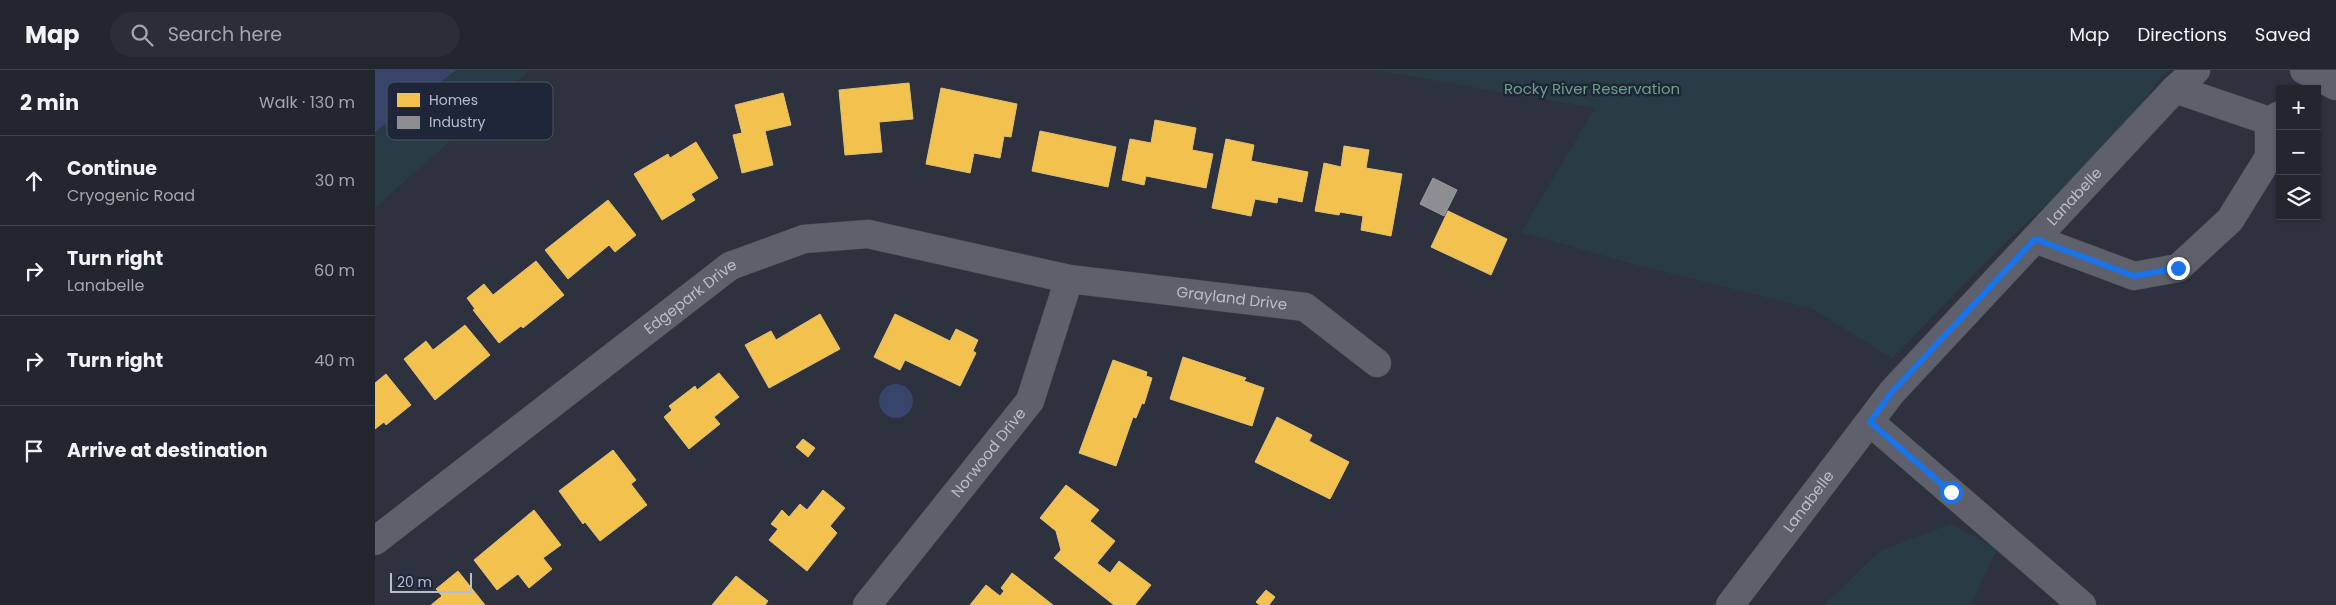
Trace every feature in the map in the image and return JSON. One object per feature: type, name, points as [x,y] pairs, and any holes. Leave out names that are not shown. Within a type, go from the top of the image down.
[{"type":"street","name":"Lanabelle","points":[[1730,605],[1892,392],[2175,89],[2197,70]]},
{"type":"street","points":[[2304,70],[2330,86]]},
{"type":"street","points":[[2035,239],[2134,276],[2178,268],[2230,220],[2269,157],[2274,118],[2175,89]]},
{"type":"street","name":"Edgepark Drive","points":[[375,541],[730,266],[804,238],[868,234],[1069,279]]},
{"type":"street","name":"Grayland Drive","points":[[1069,279],[1305,307],[1377,363]]},
{"type":"street","name":"Norwood Drive","points":[[867,605],[1030,401],[1069,279]]},
{"type":"street","points":[[1870,422],[2082,605]]},
{"type":"green space","points":[[375,70],[530,70],[517,82],[387,82],[387,140],[451,140],[375,208]]},
{"type":"green space","name":"Rocky River Reservation","points":[[1374,70],[2169,70],[2160,78],[2114,143],[2013,235],[1892,358],[1813,309],[1633,264],[1521,232],[1595,108]]},
{"type":"green space","points":[[1951,524],[1997,549],[1971,605],[1824,605],[1880,551]]},
{"type":"water","points":[[375,70],[456,70],[440,82],[387,82],[387,123],[375,132]]},
{"type":"water","points":[[896,384],[908,389],[913,401],[908,413],[896,418],[884,413],[879,401],[884,389]]},
{"type":"building: Homes","points":[[909,83],[913,119],[879,122],[882,152],[845,155],[839,90]]},
{"type":"building: Homes","points":[[941,88],[1017,104],[1011,137],[1004,136],[1000,158],[974,153],[970,173],[926,164]]},
{"type":"building: Homes","points":[[783,93],[791,125],[765,131],[773,165],[742,173],[733,135],[742,133],[735,105]]},
{"type":"building: Homes","points":[[1155,120],[1196,128],[1192,150],[1213,154],[1206,188],[1146,176],[1144,185],[1122,180],[1130,139],[1151,143]]},
{"type":"building: Homes","points":[[1040,131],[1116,147],[1108,187],[1032,171]]},
{"type":"building: Homes","points":[[1226,139],[1254,145],[1251,161],[1308,172],[1302,202],[1278,197],[1277,203],[1255,199],[1251,216],[1212,208]]},
{"type":"building: Homes","points":[[696,142],[718,178],[691,194],[695,200],[662,220],[634,174],[668,154],[670,158]]},
{"type":"building: Homes","points":[[1344,146],[1369,150],[1366,168],[1402,174],[1391,236],[1361,230],[1363,216],[1340,212],[1339,215],[1315,211],[1324,163],[1341,167]]},
{"type":"building: Homes","points":[[608,200],[636,235],[615,252],[609,245],[568,279],[545,250]]},
{"type":"building: Homes","points":[[1448,211],[1507,239],[1491,275],[1431,247]]},
{"type":"building: Homes","points":[[536,261],[564,295],[523,328],[521,326],[499,343],[473,310],[475,309],[467,298],[484,284],[493,295]]},
{"type":"building: Homes","points":[[820,314],[840,349],[769,388],[745,345],[771,331],[776,340]]},
{"type":"building: Homes","points":[[895,314],[950,341],[956,329],[978,340],[973,351],[976,353],[960,386],[905,360],[900,370],[874,357]]},
{"type":"building: Homes","points":[[465,325],[490,355],[435,400],[404,359],[426,341],[433,350]]},
{"type":"building: Homes","points":[[1183,357],[1246,378],[1244,381],[1264,388],[1252,426],[1170,399]]},
{"type":"building: Homes","points":[[1113,360],[1147,372],[1146,376],[1152,378],[1144,404],[1142,403],[1136,418],[1133,417],[1116,466],[1079,453]]},
{"type":"building: Homes","points":[[719,373],[739,397],[714,417],[720,424],[689,449],[664,417],[672,410],[669,406],[695,386],[697,390]]},
{"type":"building: Homes","points":[[386,374],[411,405],[386,425],[384,422],[375,429],[375,383]]},
{"type":"building: Homes","points":[[1277,417],[1312,435],[1309,441],[1349,462],[1330,499],[1255,462]]},
{"type":"building: Homes","points":[[803,439],[815,448],[808,457],[796,447]]},
{"type":"building: Homes","points":[[613,450],[636,480],[631,484],[647,505],[600,541],[585,522],[583,524],[559,491]]},
{"type":"building: Homes","points":[[1066,485],[1099,510],[1090,521],[1115,541],[1097,563],[1110,573],[1119,561],[1151,585],[1135,605],[1114,605],[1054,558],[1061,550],[1056,531],[1040,518]]},
{"type":"building: Homes","points":[[823,490],[845,508],[830,526],[837,533],[807,571],[769,540],[778,529],[771,524],[782,510],[789,517],[800,504],[807,510]]},
{"type":"building: Homes","points":[[534,510],[561,545],[543,558],[552,569],[529,588],[518,574],[497,590],[474,560]]},
{"type":"building: Homes","points":[[458,571],[485,605],[431,605],[442,596],[436,589]]},
{"type":"building: Homes","points":[[1012,573],[1053,605],[970,605],[986,585],[1000,596],[1004,591],[1001,588]]},
{"type":"building: Homes","points":[[736,576],[768,601],[765,605],[712,605]]},
{"type":"building: Homes","points":[[1266,590],[1275,597],[1269,605],[1260,605],[1256,602]]},
{"type":"building: Industry","points":[[1433,178],[1457,190],[1444,216],[1420,204]]},
{"type":"route","points":[[1951,492],[1870,422],[1892,392],[2035,239],[2134,276],[2178,268]]}]
